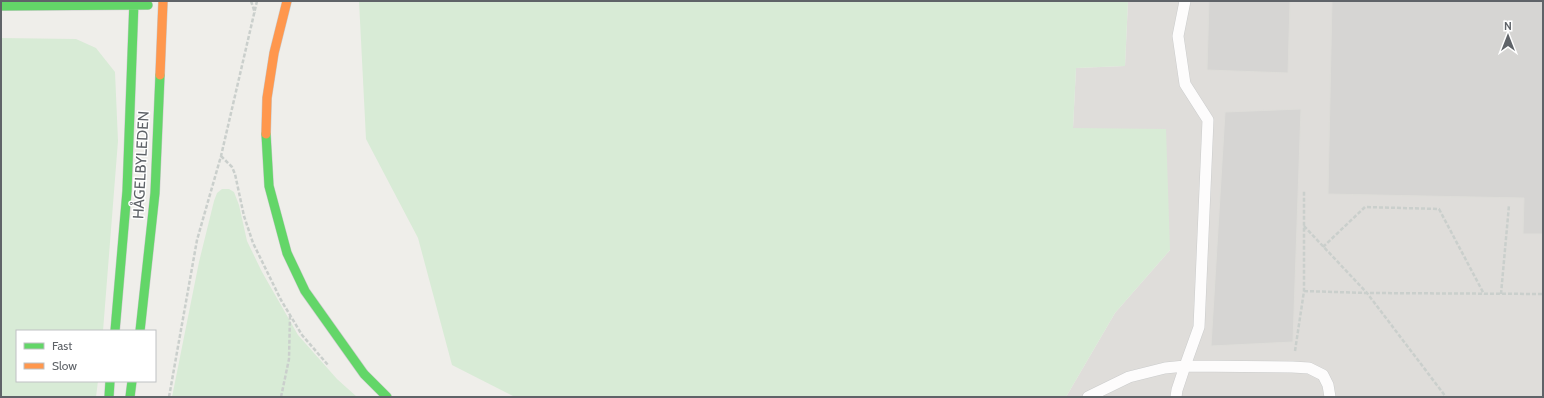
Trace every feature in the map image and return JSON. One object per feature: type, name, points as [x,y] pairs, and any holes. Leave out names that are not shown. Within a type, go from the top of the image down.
[{"type":"main road","points":[[287,1],[274,53],[267,98],[266,140],[269,186],[288,253],[305,291],[364,374],[387,397]]},
{"type":"main road","name":"HÅGELBYLEDEN","points":[[115,330],[127,191],[134,3]]},
{"type":"main road","points":[[1,6],[163,3]]},
{"type":"main road","name":"HÅGELBYLEDEN","points":[[140,330],[155,193],[163,3]]},
{"type":"main road","points":[[109,397],[110,382]]},
{"type":"main road","points":[[130,397],[132,382]]},
{"type":"lane","points":[[1176,397],[1177,390],[1199,327],[1208,120],[1185,84],[1178,36],[1184,1]]},
{"type":"lane","points":[[1088,397],[1129,377],[1165,368],[1185,366],[1309,368],[1323,375],[1328,386],[1330,397]]},
{"type":"path","points":[[251,1],[255,13]]},
{"type":"path","points":[[169,397],[197,240],[221,156],[257,1]]},
{"type":"path","points":[[1292,367],[1300,326],[1304,291],[1304,191]]},
{"type":"path","points":[[1501,294],[1509,205]]},
{"type":"path","points":[[1323,247],[1365,207],[1439,209],[1484,294]]},
{"type":"path","points":[[1304,226],[1367,293],[1446,397]]},
{"type":"path","points":[[1304,291],[1367,293],[1543,294]]},
{"type":"path","points":[[281,397],[289,359],[290,316]]},
{"type":"shaded area","points":[[1128,1],[1543,1],[1543,397],[1066,397],[1115,313],[1170,250],[1073,128],[1076,68],[1125,66]]},
{"type":"green space","points":[[359,1],[1128,1],[1125,66],[1076,68],[1073,128],[1166,129],[1170,250],[1115,313],[1066,397],[515,397],[452,365],[418,238],[366,139]]},
{"type":"green space","points":[[1,38],[76,39],[96,48],[115,72],[118,141],[103,330],[16,330],[16,382],[98,382],[96,397],[1,397]]},
{"type":"green space","points":[[222,189],[229,189],[234,192],[239,205],[247,241],[262,272],[298,335],[337,379],[357,397],[172,397],[199,262],[214,201],[217,193]]},
{"type":"building","points":[[1209,1],[1290,1],[1288,73],[1207,70]]},
{"type":"building","points":[[1332,1],[1543,1],[1543,234],[1523,234],[1524,198],[1328,194]]},
{"type":"building","points":[[1301,109],[1293,342],[1211,346],[1225,112]]},
{"type":"traffic: fast","points":[[115,330],[127,191],[134,1]]},
{"type":"traffic: fast","points":[[1,6],[148,5]]},
{"type":"traffic: fast","points":[[140,330],[155,193],[160,75]]},
{"type":"traffic: fast","points":[[266,134],[269,186],[287,253],[305,291],[364,374],[387,397]]},
{"type":"traffic: fast","points":[[109,397],[110,382]]},
{"type":"traffic: fast","points":[[130,397],[132,382]]},
{"type":"traffic: slow","points":[[160,75],[163,1]]},
{"type":"traffic: slow","points":[[266,134],[267,98],[274,53],[287,1]]}]
